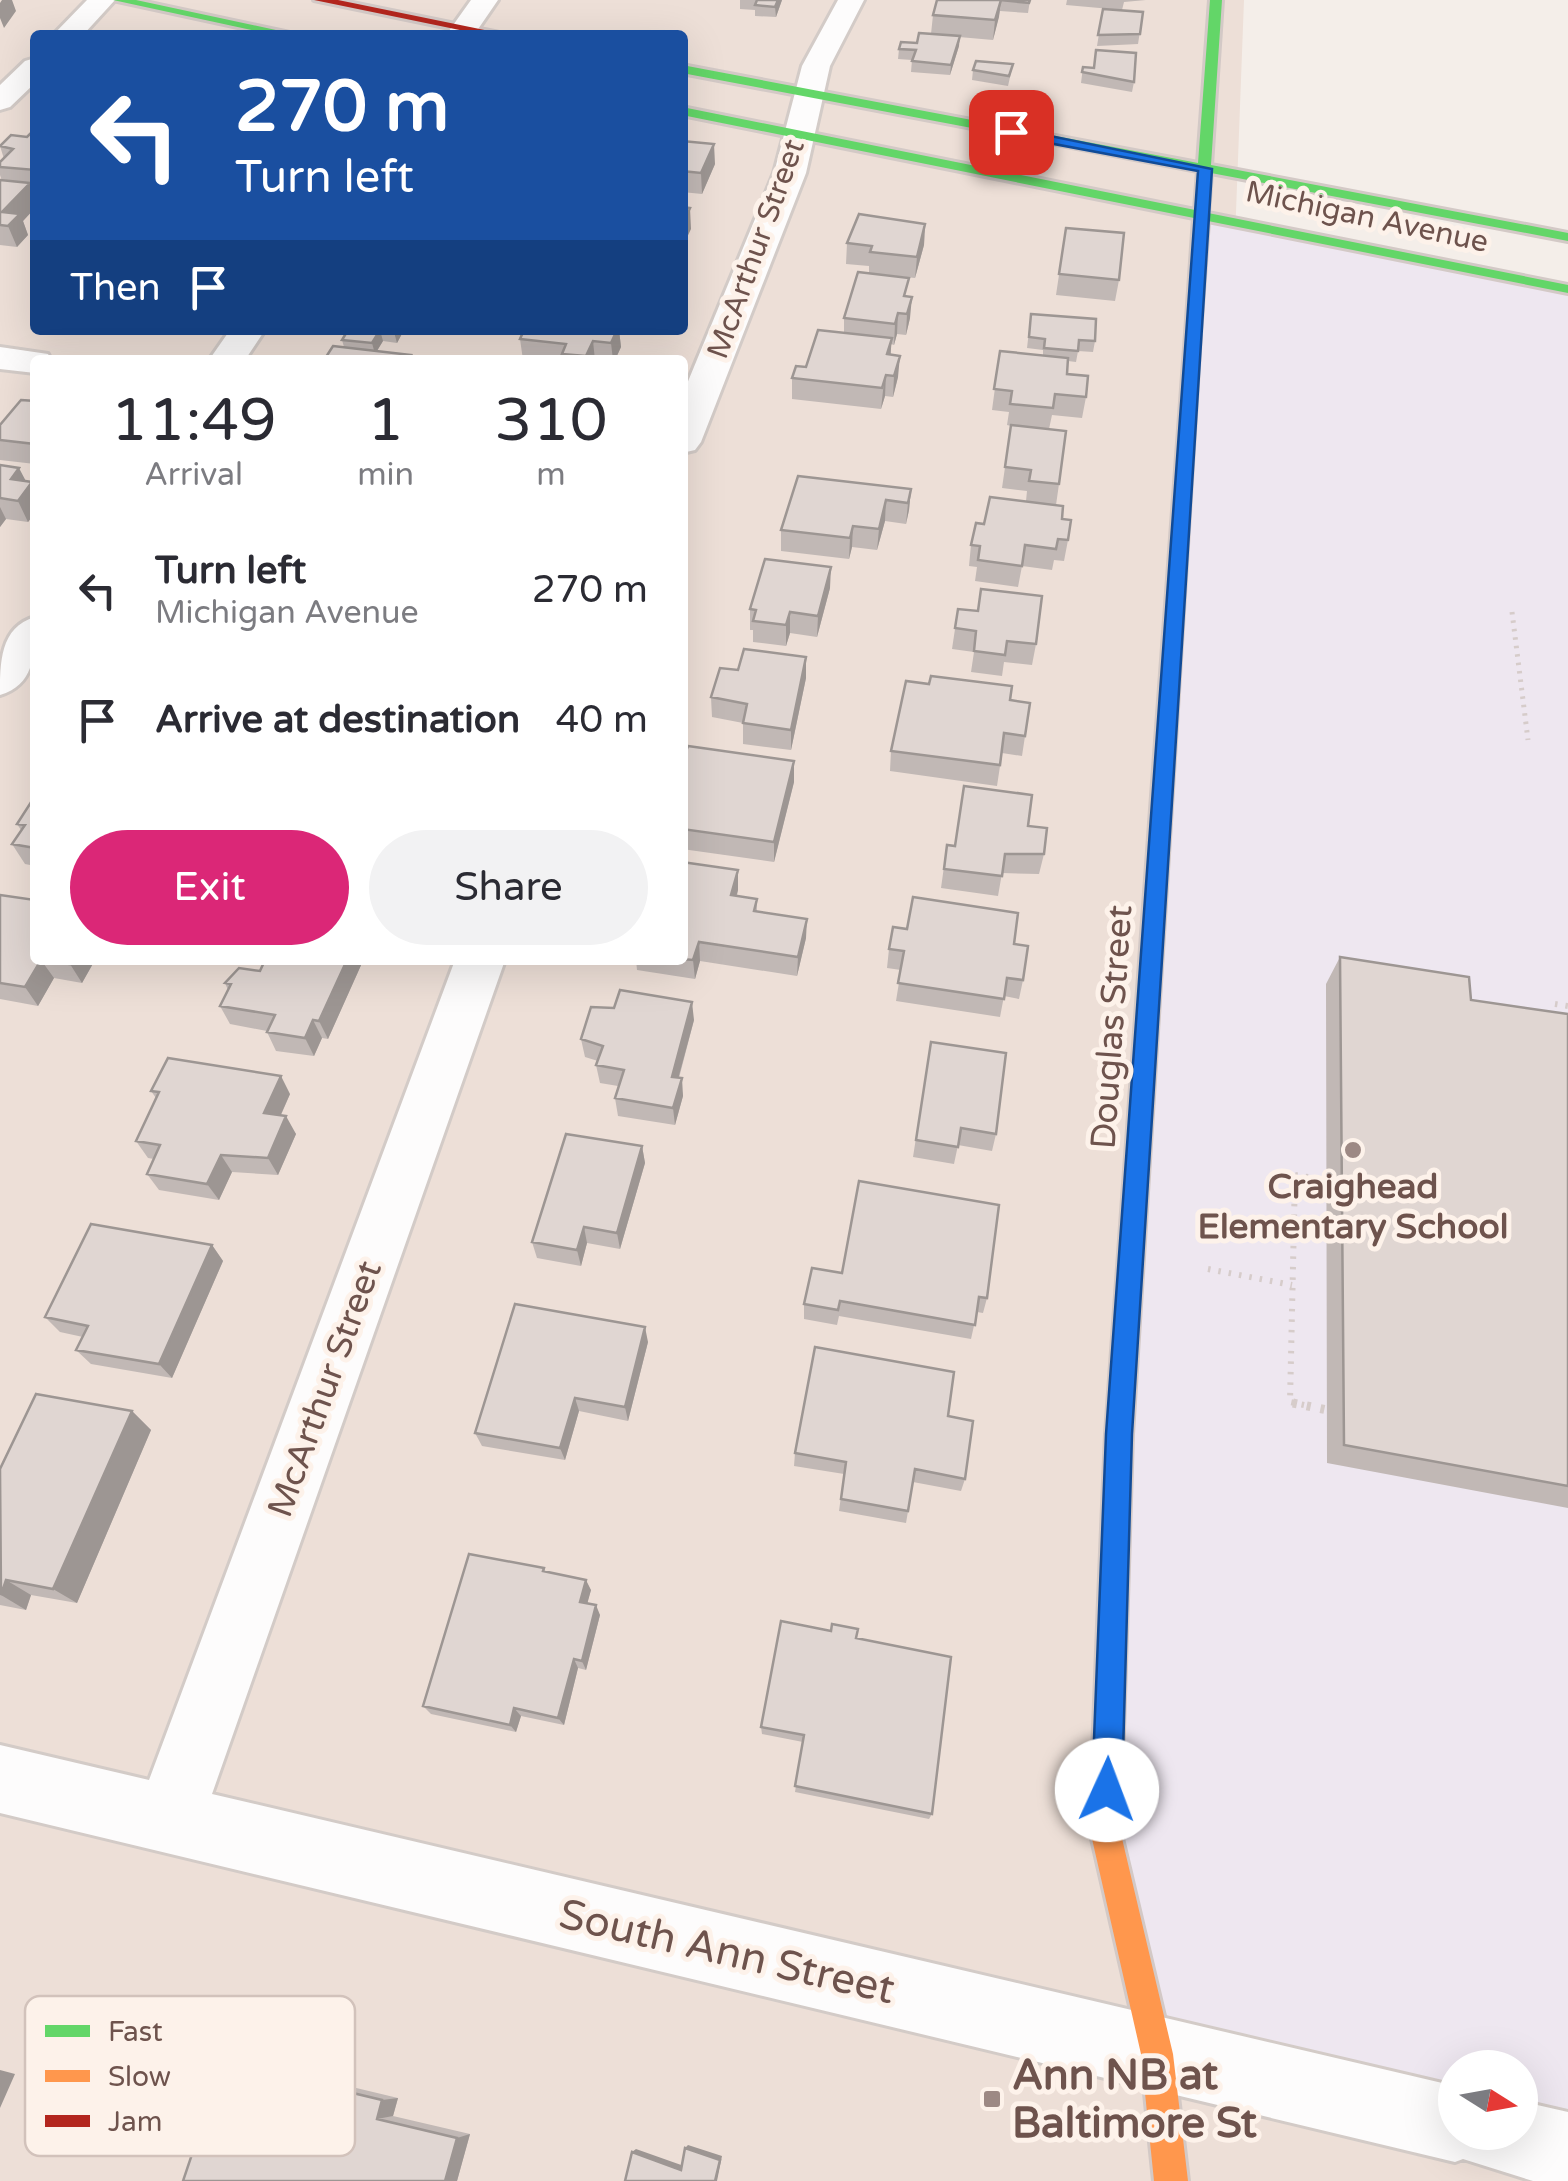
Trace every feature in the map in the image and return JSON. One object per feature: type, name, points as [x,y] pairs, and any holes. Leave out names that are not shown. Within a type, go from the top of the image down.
[{"type":"main road","points":[[119,0],[268,30]]},
{"type":"main road","points":[[320,0],[457,30]]},
{"type":"main road","name":"Douglas Street","points":[[1170,2181],[1157,2054],[1105,1830],[1119,1434],[1216,0]]},
{"type":"main road","name":"Michigan Avenue","points":[[688,71],[1568,237]]},
{"type":"main road","name":"Michigan Avenue","points":[[688,112],[1568,289]]},
{"type":"street","points":[[72,30],[102,0]]},
{"type":"street","points":[[463,30],[485,0]]},
{"type":"street","name":"McArthur Street","points":[[688,427],[790,173],[816,66],[850,0]]},
{"type":"street","points":[[0,102],[30,72]]},
{"type":"street","points":[[0,358],[30,361]]},
{"type":"street","points":[[0,680],[30,638]]},
{"type":"street","name":"McArthur Street","points":[[170,1818],[478,965]]},
{"type":"street","name":"South Ann Street","points":[[0,1779],[1438,2120]]},
{"type":"street","points":[[1538,2144],[1568,2151]]},
{"type":"path","points":[[1512,612],[1528,740]]},
{"type":"path","points":[[1555,1004],[1568,1006]]},
{"type":"path","points":[[1327,1180],[1294,1175],[1290,1402],[1327,1410]]},
{"type":"path","points":[[1208,1270],[1292,1286]]},
{"type":"shaded area","points":[[0,0],[1244,0],[1168,2017],[0,1766]]},
{"type":"shaded area","name":"Craighead Elementary School","points":[[1202,213],[1568,289],[1568,2151],[1538,2139],[1538,2050],[1438,2050],[1438,2120],[1157,2054],[1105,1830]]},
{"type":"shaded area","points":[[0,1797],[1438,2128],[1438,2150],[1497,2150],[1568,2181],[0,2181]]},
{"type":"building","points":[[757,0],[778,0],[775,7],[755,5]]},
{"type":"building","points":[[937,0],[1001,0],[995,20],[933,15]]},
{"type":"building","points":[[1103,9],[1143,12],[1140,34],[1098,35]]},
{"type":"building","points":[[919,33],[960,36],[951,65],[912,61],[916,50],[899,49],[901,42],[917,43]]},
{"type":"building","points":[[1096,50],[1136,53],[1134,82],[1082,72],[1083,67],[1094,68]]},
{"type":"building","points":[[976,61],[1013,64],[1009,76],[973,70]]},
{"type":"building","points":[[30,134],[30,170],[0,167],[13,149],[0,146],[11,135]]},
{"type":"building","points":[[688,142],[714,144],[701,173],[688,172]]},
{"type":"building","points":[[0,180],[30,183],[2,212],[20,214],[8,226],[0,225]]},
{"type":"building","points":[[859,214],[925,224],[917,257],[870,252],[872,246],[847,243]]},
{"type":"building","points":[[1066,228],[1124,233],[1119,280],[1059,274]]},
{"type":"building","points":[[858,272],[909,278],[904,296],[912,297],[907,314],[898,313],[895,324],[844,318]]},
{"type":"building","points":[[1031,314],[1096,319],[1095,341],[1079,340],[1078,351],[1044,348],[1045,339],[1029,337]]},
{"type":"building","points":[[818,330],[892,338],[887,354],[900,356],[894,376],[886,375],[882,388],[792,378],[796,366],[806,367]]},
{"type":"building","points":[[345,335],[377,335],[372,343],[342,340]]},
{"type":"building","points":[[522,335],[615,335],[611,343],[593,341],[586,355],[562,354],[566,344],[520,339]]},
{"type":"building","points":[[333,346],[411,355],[327,355]]},
{"type":"building","points":[[1000,351],[1068,358],[1067,374],[1088,376],[1086,397],[1055,394],[1053,408],[1010,404],[1012,391],[994,389]]},
{"type":"building","points":[[21,400],[30,401],[30,443],[0,440],[0,425]]},
{"type":"building","points":[[1011,425],[1066,431],[1059,484],[1029,481],[1031,470],[1005,467]]},
{"type":"building","points":[[0,465],[19,468],[11,479],[30,485],[18,501],[0,498]]},
{"type":"building","points":[[798,476],[911,489],[908,503],[886,500],[879,529],[853,526],[850,538],[781,530]]},
{"type":"building","points":[[990,497],[1063,506],[1062,519],[1071,520],[1068,540],[1058,539],[1056,549],[1025,545],[1022,566],[978,560],[980,546],[971,545],[976,523],[984,524]]},
{"type":"building","points":[[765,559],[831,567],[818,616],[790,612],[786,625],[753,621],[756,610],[750,609]]},
{"type":"building","points":[[981,589],[1042,596],[1036,644],[1007,641],[1005,655],[974,651],[976,631],[955,628],[958,609],[978,611]]},
{"type":"building","points":[[744,649],[806,657],[791,730],[743,723],[747,704],[711,697],[720,668],[738,670]]},
{"type":"building","points":[[931,676],[1012,686],[1010,700],[1030,703],[1025,736],[1004,733],[1000,765],[891,751],[906,681],[929,684]]},
{"type":"building","points":[[688,746],[794,761],[774,842],[688,830]]},
{"type":"building","points":[[964,786],[1032,795],[1028,826],[1047,828],[1044,854],[1005,854],[1002,876],[944,869],[947,845],[955,846]]},
{"type":"building","points":[[30,804],[30,847],[12,844],[25,825],[17,824]]},
{"type":"building","points":[[688,863],[738,870],[731,895],[757,899],[754,911],[807,919],[798,957],[699,942],[693,960],[688,960]]},
{"type":"building","points":[[0,895],[30,899],[30,965],[38,965],[25,987],[0,983]]},
{"type":"building","points":[[913,897],[1018,913],[1014,944],[1028,946],[1023,980],[1007,978],[1004,999],[898,983],[904,951],[889,949],[893,927],[907,929]]},
{"type":"building","name":"Craighead Elementary School","points":[[1340,957],[1469,977],[1471,1000],[1568,1014],[1568,1486],[1344,1445]]},
{"type":"building","points":[[263,965],[345,965],[319,1021],[313,1020],[305,1038],[267,1032],[275,1015],[220,1006],[231,984],[225,983],[239,968],[260,971]]},
{"type":"building","points":[[620,990],[692,1002],[672,1077],[682,1078],[673,1108],[615,1098],[624,1070],[596,1065],[603,1046],[581,1039],[591,1007],[614,1008]]},
{"type":"building","points":[[931,1042],[1006,1053],[996,1134],[961,1128],[958,1147],[916,1140]]},
{"type":"building","points":[[168,1058],[281,1076],[264,1113],[286,1116],[268,1158],[221,1155],[207,1184],[147,1174],[160,1145],[136,1141],[159,1092],[151,1091]]},
{"type":"building","points":[[566,1134],[642,1146],[617,1233],[584,1227],[577,1250],[532,1242]]},
{"type":"building","points":[[859,1181],[999,1205],[987,1298],[979,1297],[975,1325],[840,1301],[838,1310],[804,1304],[812,1268],[842,1273]]},
{"type":"building","points":[[91,1224],[212,1245],[159,1364],[76,1350],[88,1326],[45,1317]]},
{"type":"building","points":[[515,1304],[645,1327],[625,1407],[575,1398],[560,1448],[475,1433]]},
{"type":"building","points":[[815,1347],[954,1372],[948,1416],[973,1421],[965,1479],[915,1469],[908,1511],[841,1499],[846,1462],[795,1453]]},
{"type":"building","points":[[36,1394],[132,1411],[53,1589],[6,1580],[1,1595],[0,1469]]},
{"type":"building","points":[[469,1554],[586,1580],[580,1602],[596,1605],[582,1661],[574,1659],[558,1718],[514,1708],[510,1725],[423,1706]]},
{"type":"building","points":[[781,1621],[831,1631],[832,1624],[858,1629],[856,1638],[951,1657],[932,1814],[795,1786],[804,1735],[761,1727]]},
{"type":"building","points":[[355,2094],[382,2100],[377,2119],[457,2138],[445,2181],[183,2181],[191,2156],[355,2156]]},
{"type":"building","points":[[685,2148],[720,2160],[715,2181],[625,2181],[632,2152],[681,2170]]},
{"type":"traffic: fast","points":[[119,0],[268,30]]},
{"type":"traffic: fast","points":[[1193,334],[1216,0]]},
{"type":"traffic: fast","points":[[688,70],[1568,237]]},
{"type":"traffic: fast","points":[[688,112],[1568,289]]},
{"type":"traffic: fast","points":[[1113,1600],[1119,1434],[1160,823]]},
{"type":"traffic: slow","points":[[1160,823],[1193,334]]},
{"type":"traffic: slow","points":[[1113,1600],[1105,1830],[1157,2054],[1171,2181]]},
{"type":"traffic: jam","points":[[320,0],[477,30]]},
{"type":"place","name":"Craighead Elementary School","points":[[1353,1150]]},
{"type":"place","name":"Ann NB at Baltimore St","points":[[992,2099]]},
{"type":"route","points":[[1011,132],[1205,169],[1119,1434],[1107,1790]]}]
